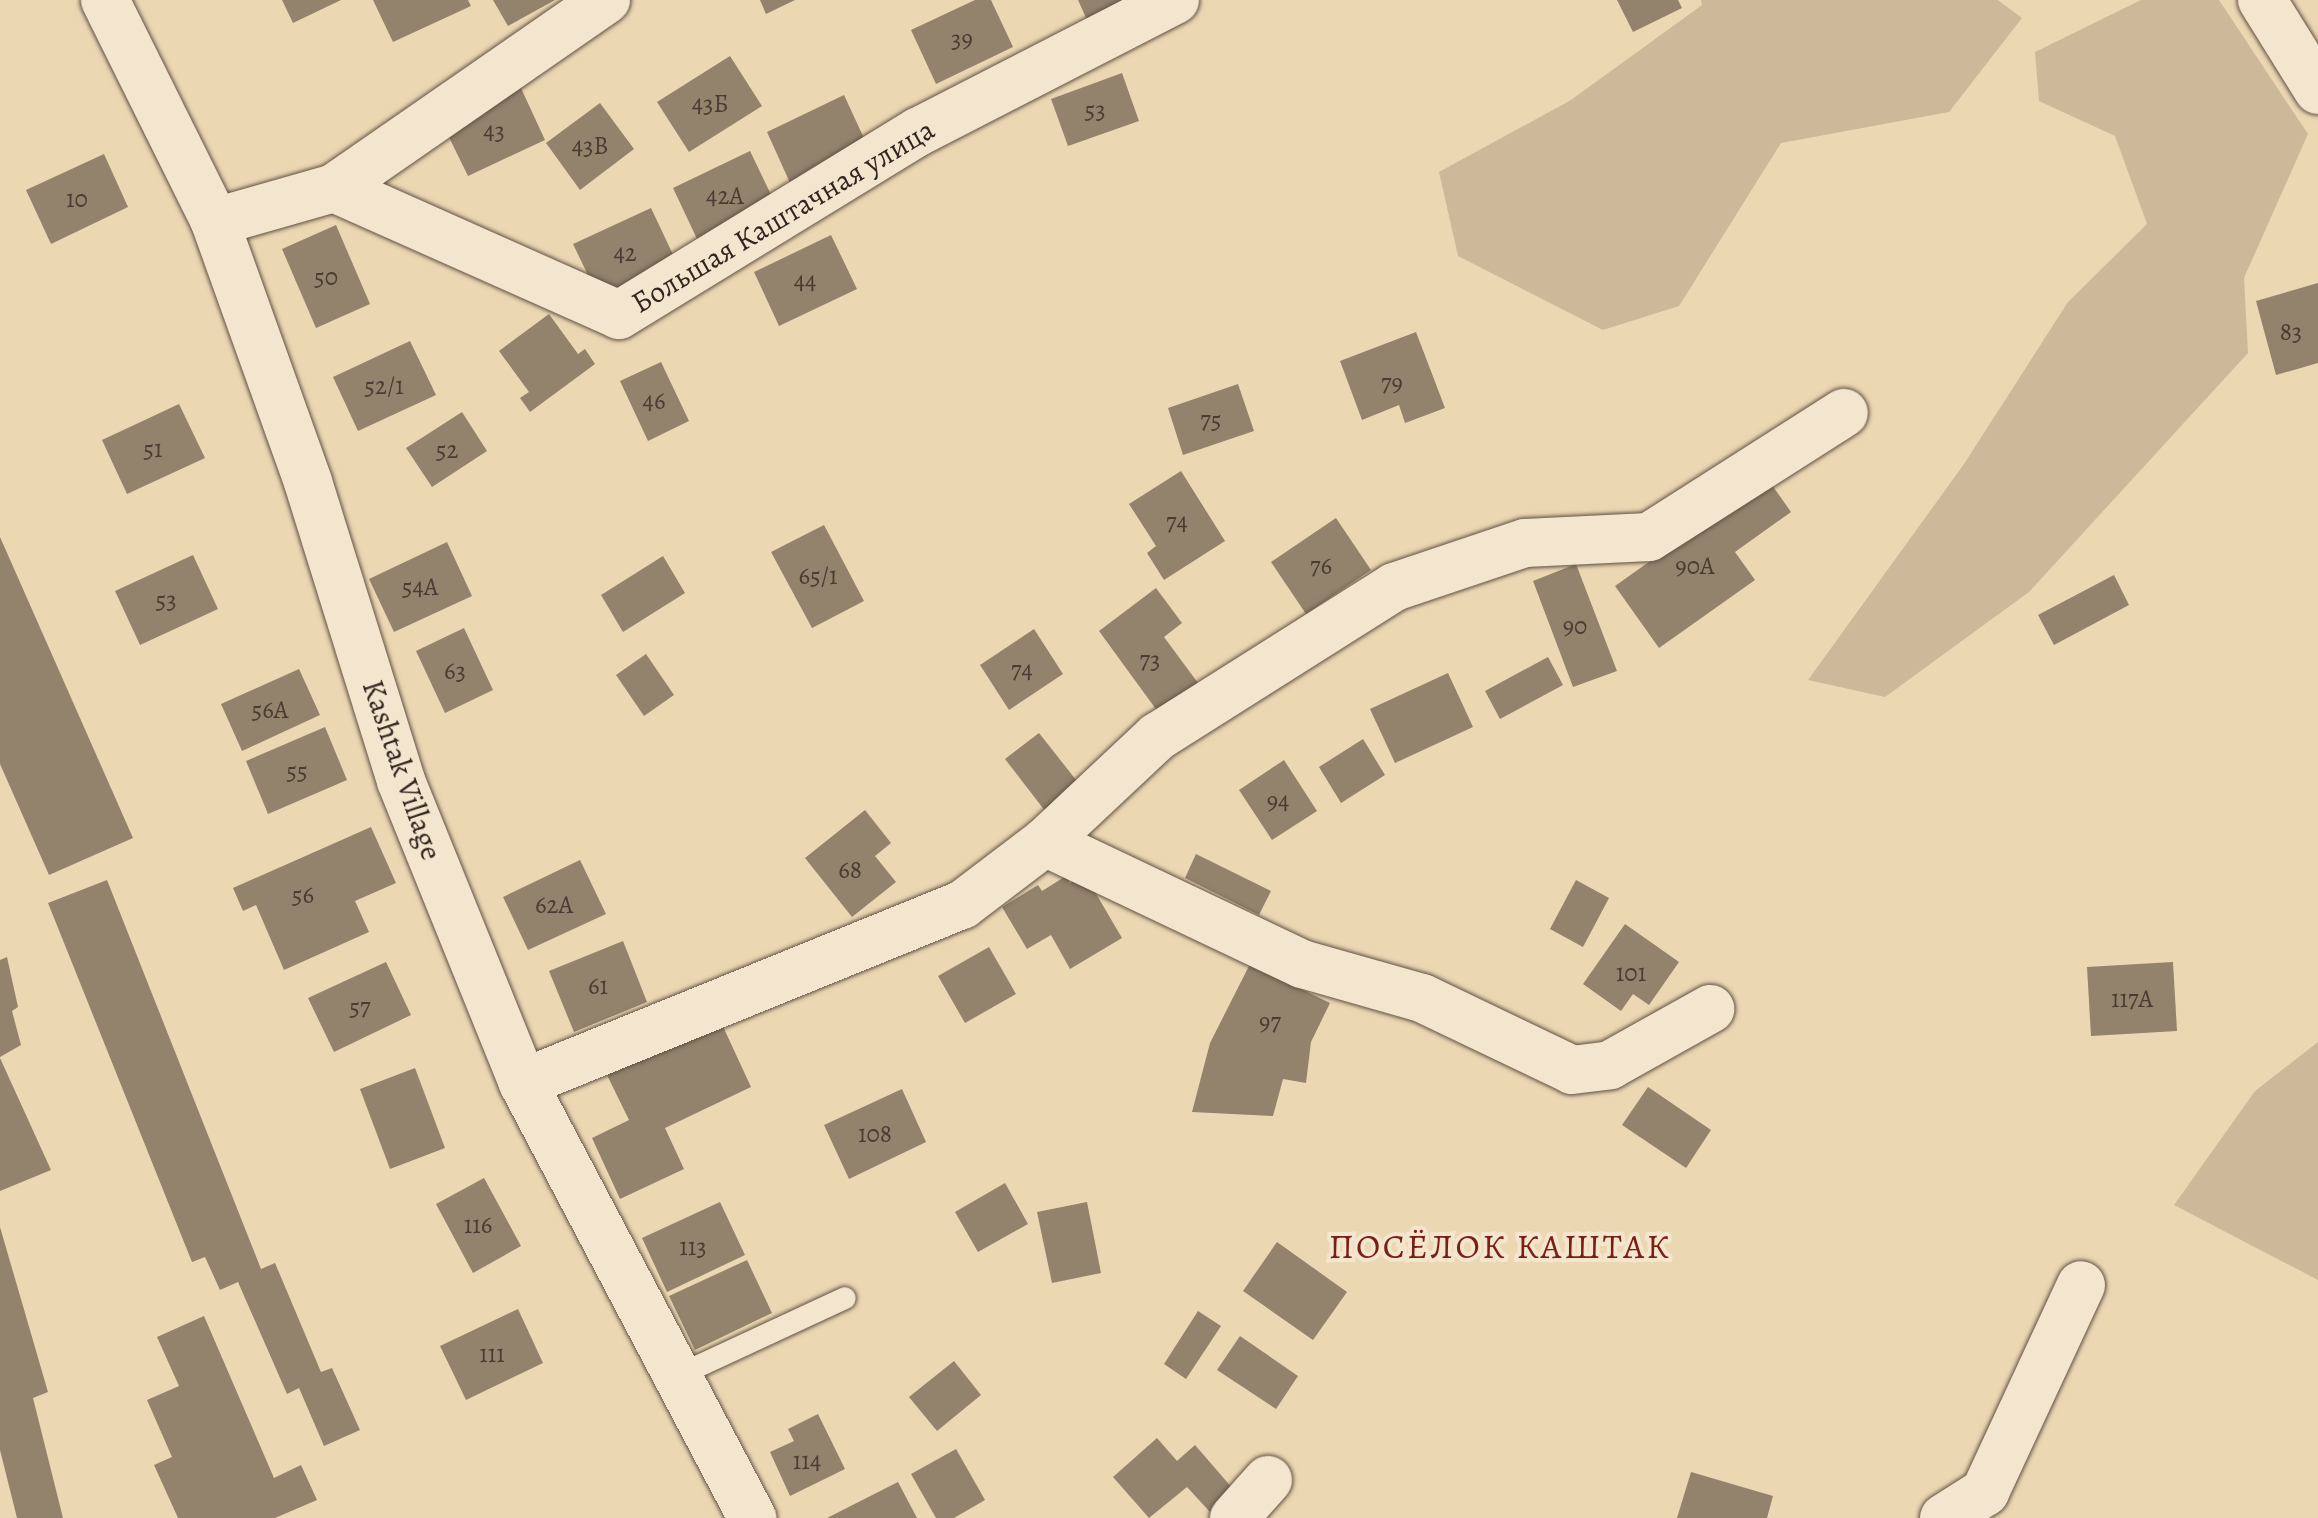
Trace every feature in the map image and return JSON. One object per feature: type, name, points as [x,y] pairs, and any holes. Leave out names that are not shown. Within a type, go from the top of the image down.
[{"type":"street","name":"Kashtak Village","points":[[105,0],[215,222],[308,482],[401,781],[522,1082],[752,1518]]},
{"type":"street","points":[[215,222],[334,188],[606,0]]},
{"type":"street","name":"Большая Каштачная улица","points":[[334,188],[619,315],[918,132],[1175,0]]},
{"type":"street","points":[[2262,0],[2318,90]]},
{"type":"street","points":[[522,1082],[962,906],[1045,842],[1157,737],[1394,587],[1525,543],[1649,537],[1844,412]]},
{"type":"street","points":[[1045,842],[1302,964],[1422,998],[1572,1070],[1610,1065],[1710,1009]]},
{"type":"street","points":[[1944,1518],[1984,1492],[2081,1286]]},
{"type":"street","points":[[1234,1518],[1268,1480]]},
{"type":"lane","points":[[675,1377],[846,1298]]},
{"type":"shaded area","points":[[1701,0],[1998,0],[2022,18],[1949,112],[1781,143],[1679,306],[1603,330],[1458,256],[1439,172],[1571,100],[1702,5]]},
{"type":"shaded area","points":[[2141,0],[2219,0],[2308,134],[2244,278],[2248,353],[2029,592],[1885,697],[1808,680],[1964,464],[2068,302],[2147,224],[2115,136],[2039,101],[2035,52]]},
{"type":"shaded area","points":[[2318,1042],[2318,1280],[2174,1205],[2255,1091]]},
{"type":"building","points":[[282,0],[341,0],[293,23]]},
{"type":"building","points":[[373,0],[468,0],[471,6],[393,42]]},
{"type":"building","points":[[493,0],[555,0],[508,26]]},
{"type":"building","points":[[760,0],[795,0],[766,14]]},
{"type":"building","points":[[975,0],[991,0],[1013,47],[936,84],[911,30]]},
{"type":"building","points":[[1078,0],[1127,0],[1087,20]]},
{"type":"building","points":[[1617,0],[1678,0],[1682,8],[1633,32]]},
{"type":"building","points":[[730,56],[762,106],[689,152],[657,102]]},
{"type":"building","points":[[1122,73],[1139,121],[1068,146],[1051,99]]},
{"type":"building","points":[[520,86],[545,140],[468,176],[442,123]]},
{"type":"building","points":[[844,95],[869,149],[791,185],[767,132]]},
{"type":"building","points":[[600,103],[634,149],[580,190],[546,143]]},
{"type":"building","points":[[750,151],[776,205],[698,241],[673,188]]},
{"type":"building","points":[[104,154],[128,207],[51,244],[26,190]]},
{"type":"building","points":[[651,208],[676,261],[599,298],[573,244]]},
{"type":"building","points":[[336,225],[370,304],[316,328],[282,249]]},
{"type":"building","points":[[831,235],[857,289],[779,326],[754,272]]},
{"type":"building","points":[[2318,283],[2318,363],[2276,375],[2256,301]]},
{"type":"building","points":[[549,314],[578,354],[585,349],[595,364],[530,412],[520,398],[529,392],[499,351]]},
{"type":"building","points":[[1416,332],[1445,408],[1405,423],[1399,405],[1362,420],[1340,361]]},
{"type":"building","points":[[410,341],[436,395],[358,431],[333,377]]},
{"type":"building","points":[[661,362],[689,421],[648,441],[620,381]]},
{"type":"building","points":[[1238,384],[1254,431],[1183,455],[1168,408]]},
{"type":"building","points":[[179,404],[205,458],[127,494],[102,440]]},
{"type":"building","points":[[462,412],[487,451],[432,487],[406,448]]},
{"type":"building","points":[[1181,471],[1225,541],[1164,580],[1147,553],[1156,546],[1129,504]]},
{"type":"building","points":[[1767,478],[1791,512],[1735,552],[1755,580],[1659,648],[1615,586]]},
{"type":"building","points":[[1336,518],[1371,570],[1306,614],[1271,562]]},
{"type":"building","points":[[824,525],[864,601],[812,628],[771,552]]},
{"type":"building","points":[[0,537],[133,838],[49,875],[0,764]]},
{"type":"building","points":[[447,542],[472,596],[394,632],[369,579]]},
{"type":"building","points":[[193,555],[218,609],[140,645],[115,591]]},
{"type":"building","points":[[663,556],[685,593],[623,632],[601,595]]},
{"type":"building","points":[[1576,564],[1617,671],[1573,687],[1533,581]]},
{"type":"building","points":[[2114,575],[2129,605],[2054,645],[2038,615]]},
{"type":"building","points":[[1156,588],[1182,623],[1164,637],[1198,683],[1158,712],[1099,631]]},
{"type":"building","points":[[464,628],[493,690],[445,713],[416,651]]},
{"type":"building","points":[[1034,629],[1063,674],[1009,710],[980,665]]},
{"type":"building","points":[[646,654],[674,695],[644,716],[616,675]]},
{"type":"building","points":[[1548,657],[1563,685],[1500,719],[1485,691]]},
{"type":"building","points":[[299,669],[320,715],[242,751],[221,704]]},
{"type":"building","points":[[1448,673],[1473,727],[1395,763],[1370,709]]},
{"type":"building","points":[[325,727],[347,780],[268,814],[246,761]]},
{"type":"building","points":[[1039,733],[1084,790],[1049,816],[1005,759]]},
{"type":"building","points":[[1363,739],[1385,775],[1341,803],[1319,767]]},
{"type":"building","points":[[1284,760],[1317,811],[1272,840],[1239,790]]},
{"type":"building","points":[[865,810],[891,843],[875,856],[896,882],[852,917],[805,858]]},
{"type":"building","points":[[371,827],[396,883],[355,901],[369,932],[284,970],[256,905],[243,911],[233,888]]},
{"type":"building","points":[[1196,854],[1271,891],[1259,915],[1185,878]]},
{"type":"building","points":[[580,860],[606,914],[528,950],[503,897]]},
{"type":"building","points":[[1085,875],[1122,938],[1070,969],[1051,935],[1027,949],[1002,907],[1038,885],[1042,891],[1066,876],[1070,883]]},
{"type":"building","points":[[107,880],[261,1269],[275,1263],[321,1372],[332,1368],[360,1430],[324,1446],[299,1388],[287,1394],[238,1282],[220,1290],[205,1257],[192,1262],[48,903]]},
{"type":"building","points":[[1576,880],[1609,898],[1583,947],[1550,929]]},
{"type":"building","points":[[1625,924],[1679,962],[1649,1005],[1633,994],[1621,1011],[1583,984]]},
{"type":"building","points":[[623,941],[647,1002],[574,1032],[549,971]]},
{"type":"building","points":[[989,947],[1016,994],[965,1023],[938,976]]},
{"type":"building","points":[[7,957],[18,1007],[12,1011],[21,1045],[0,1057],[0,960]]},
{"type":"building","points":[[386,962],[411,1015],[334,1052],[308,998]]},
{"type":"building","points":[[2173,962],[2177,1031],[2091,1036],[2087,967]]},
{"type":"building","points":[[1250,964],[1330,1003],[1311,1042],[1306,1083],[1283,1079],[1273,1116],[1192,1112],[1210,1043]]},
{"type":"building","points":[[720,1020],[751,1087],[665,1128],[684,1169],[620,1199],[592,1138],[629,1120],[607,1075]]},
{"type":"building","points":[[0,1058],[51,1170],[0,1191]]},
{"type":"building","points":[[415,1068],[445,1148],[390,1169],[360,1089]]},
{"type":"building","points":[[1648,1087],[1711,1130],[1686,1168],[1622,1125]]},
{"type":"building","points":[[902,1089],[926,1142],[849,1179],[824,1125]]},
{"type":"building","points":[[484,1178],[521,1246],[473,1273],[436,1204]]},
{"type":"building","points":[[1005,1183],[1028,1224],[978,1252],[955,1212]]},
{"type":"building","points":[[720,1202],[745,1255],[667,1292],[642,1238]]},
{"type":"building","points":[[1087,1202],[1101,1273],[1052,1283],[1037,1212]]},
{"type":"building","points":[[0,1227],[48,1392],[33,1398],[63,1518],[17,1518],[0,1450]]},
{"type":"building","points":[[1277,1242],[1347,1292],[1313,1340],[1243,1291]]},
{"type":"building","points":[[747,1260],[772,1313],[695,1350],[669,1296]]},
{"type":"building","points":[[518,1309],[543,1363],[466,1400],[440,1346]]},
{"type":"building","points":[[1198,1311],[1221,1326],[1186,1379],[1164,1364]]},
{"type":"building","points":[[204,1316],[274,1478],[301,1465],[317,1500],[275,1518],[178,1518],[154,1465],[172,1457],[147,1400],[179,1386],[157,1337]]},
{"type":"building","points":[[1240,1336],[1298,1376],[1276,1409],[1217,1370]]},
{"type":"building","points":[[954,1361],[981,1395],[937,1431],[909,1397]]},
{"type":"building","points":[[818,1414],[845,1469],[790,1496],[770,1452],[794,1441],[788,1429]]},
{"type":"building","points":[[1157,1438],[1177,1461],[1195,1445],[1234,1490],[1210,1512],[1187,1487],[1149,1518],[1113,1477]]},
{"type":"building","points":[[956,1449],[985,1500],[954,1518],[936,1518],[911,1474]]},
{"type":"building","points":[[1691,1472],[1773,1496],[1767,1518],[1677,1518]]},
{"type":"building","points":[[898,1482],[917,1518],[827,1518]]},
{"type":"district","name":"ПОСЁЛОК КАШТАК","points":[[1500,1246]]}]
